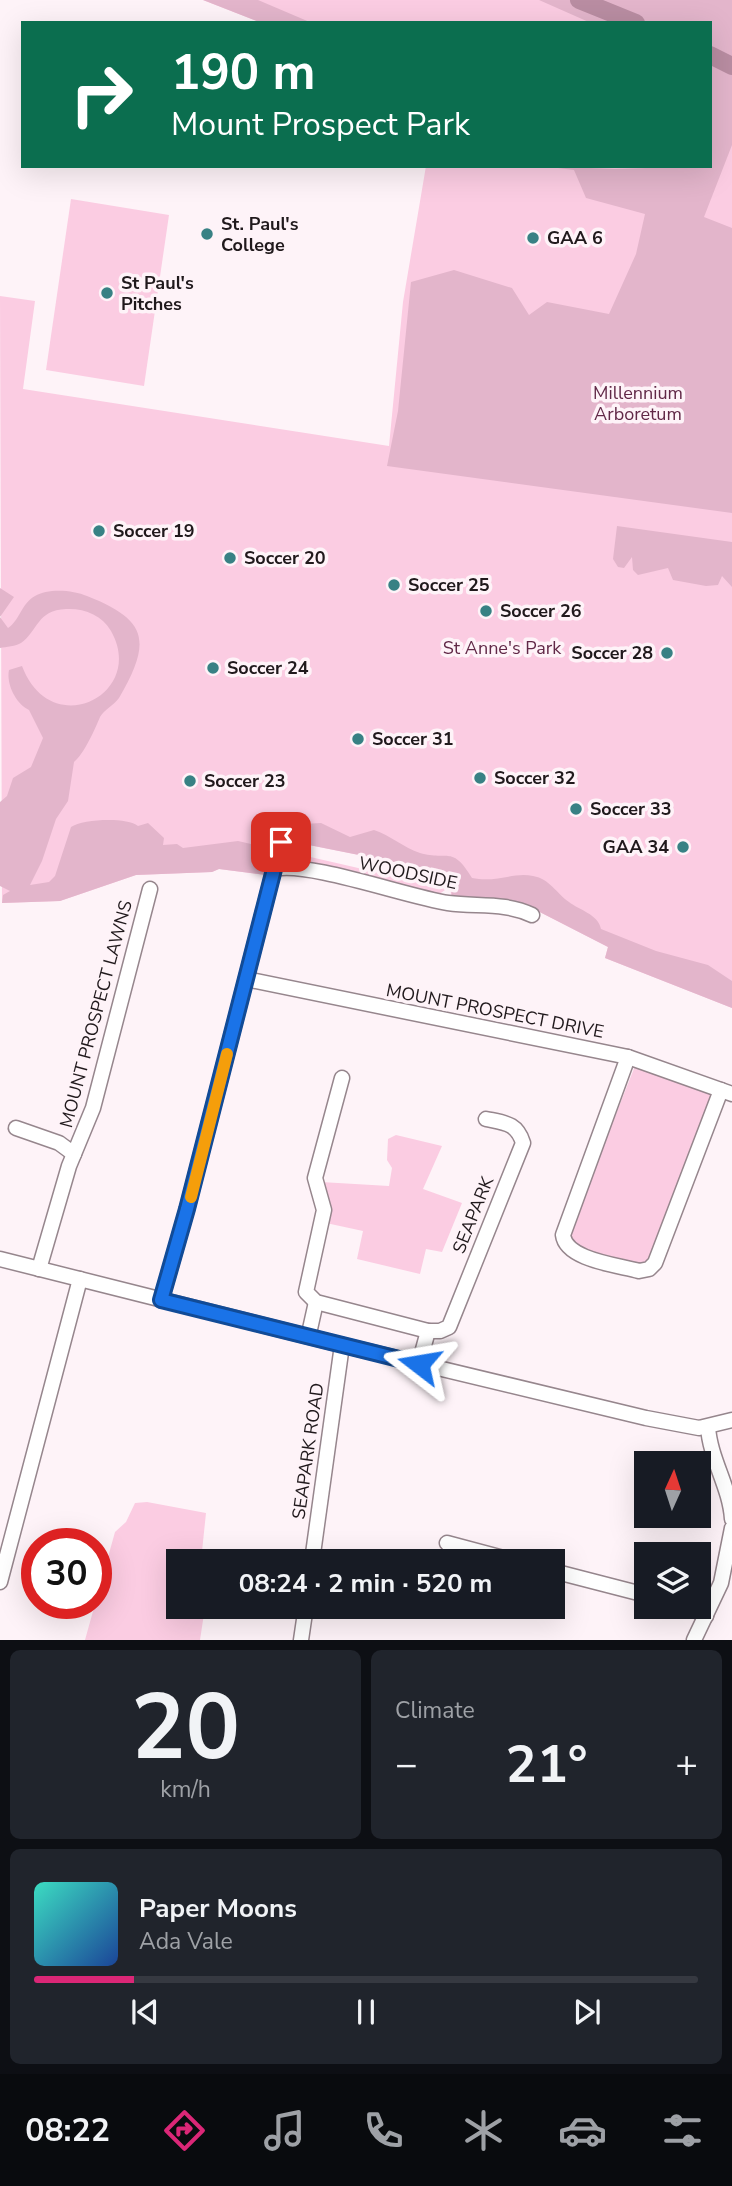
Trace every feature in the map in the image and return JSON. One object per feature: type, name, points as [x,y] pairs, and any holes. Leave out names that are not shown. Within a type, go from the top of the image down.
[{"type":"street","points":[[161,1300],[281,842]]},
{"type":"street","name":"WOODSIDE","points":[[275,869],[306,870],[438,901],[512,907],[532,915]]},
{"type":"street","name":"MOUNT PROSPECT LAWNS","points":[[38,1269],[74,1154],[93,1108],[150,889]]},
{"type":"street","name":"MOUNT PROSPECT DRIVE","points":[[246,979],[628,1057],[726,1092]]},
{"type":"street","points":[[628,1057],[563,1235],[564,1241],[575,1254],[639,1271],[649,1269],[655,1263],[726,1092]]},
{"type":"street","points":[[342,1078],[315,1178],[324,1210],[306,1292],[316,1302],[428,1331],[419,1364]]},
{"type":"street","name":"SEAPARK","points":[[428,1331],[440,1331],[449,1326],[523,1143],[520,1133],[511,1124],[486,1119]]},
{"type":"street","points":[[16,1128],[59,1143],[74,1154]]},
{"type":"street","points":[[0,1259],[646,1418],[708,1427],[732,1420]]},
{"type":"street","points":[[0,1582],[80,1279]]},
{"type":"street","points":[[310,1329],[316,1302]]},
{"type":"street","name":"SEAPARK ROAD","points":[[314,1549],[342,1345]]},
{"type":"street","points":[[708,1427],[710,1447],[731,1500],[732,1519]]},
{"type":"street","points":[[711,1604],[727,1565],[732,1528]]},
{"type":"street","points":[[447,1543],[470,1549]]},
{"type":"street","points":[[565,1574],[634,1592]]},
{"type":"street","points":[[301,1640],[304,1619]]},
{"type":"street","points":[[694,1640],[704,1619]]},
{"type":"green space","name":"St Anne's Park","points":[[203,0],[732,0],[732,1008],[605,958],[608,947],[528,906],[451,896],[450,876],[444,872],[279,839],[266,875],[219,869],[212,872],[136,875],[60,901],[2,903],[0,296],[35,301],[23,389],[389,446],[403,302],[426,168],[712,168],[712,21],[257,21]]},
{"type":"green space","points":[[203,0],[258,0],[307,21],[257,21]]},
{"type":"green space","name":"Millennium Arboretum","points":[[539,0],[732,0],[732,145],[704,217],[732,228],[732,513],[387,466],[398,411],[411,282],[454,270],[512,288],[529,315],[547,302],[609,314],[636,254],[645,214],[586,198],[574,170],[558,168],[712,168],[712,21],[586,21]]},
{"type":"green space","name":"St Paul's Pitches","points":[[71,199],[169,215],[144,386],[46,370]]},
{"type":"green space","points":[[617,526],[732,542],[732,587],[722,576],[718,585],[706,586],[673,580],[668,568],[638,575],[633,570],[632,557],[624,568],[618,567],[613,559]]},
{"type":"green space","points":[[0,588],[14,597],[0,617]]},
{"type":"green space","points":[[53,591],[68,591],[87,596],[122,614],[133,624],[138,635],[139,647],[130,678],[119,698],[100,717],[74,762],[68,801],[56,819],[42,861],[30,885],[49,882],[55,876],[71,827],[105,820],[125,821],[138,826],[148,823],[164,838],[163,845],[177,844],[183,848],[238,841],[251,844],[255,842],[257,831],[264,820],[271,819],[280,829],[266,875],[219,869],[212,872],[136,875],[60,901],[2,903],[3,895],[10,891],[0,886],[0,802],[7,796],[13,778],[31,767],[43,738],[29,710],[13,693],[9,670],[22,666],[36,689],[53,702],[72,705],[91,701],[106,690],[116,674],[119,654],[107,625],[86,611],[66,609],[49,613],[21,643],[0,648],[0,617],[8,628],[35,596]]},
{"type":"green space","points":[[293,815],[299,816],[303,824],[321,823],[350,837],[374,830],[420,853],[449,856],[460,861],[472,878],[526,875],[539,878],[592,916],[601,929],[656,951],[708,965],[732,981],[732,1008],[605,958],[608,947],[528,906],[452,898],[450,876],[444,872],[284,840],[285,825]]},
{"type":"green space","points":[[290,847],[294,848],[293,853],[432,885],[434,880],[439,881],[445,890],[438,895],[287,861],[284,856]]},
{"type":"green space","points":[[635,1066],[710,1092],[712,1099],[650,1262],[644,1266],[576,1252],[568,1235]]},
{"type":"green space","points":[[396,1135],[442,1146],[423,1189],[462,1203],[442,1252],[426,1249],[420,1274],[357,1259],[363,1231],[326,1223],[321,1182],[389,1186],[392,1168],[387,1160],[388,1139]]},
{"type":"green space","points":[[147,1502],[206,1513],[202,1549],[166,1549],[166,1619],[203,1619],[200,1640],[85,1640],[91,1619],[112,1619],[112,1543],[115,1532],[126,1522],[135,1503]]},
{"type":"waterway","points":[[579,0],[631,21]]},
{"type":"waterway","points":[[712,56],[732,66]]},
{"type":"slow traffic","points":[[191,1197],[227,1054]]},
{"type":"place","name":"St. Paul's College","points":[[207,234]]},
{"type":"place","name":"GAA 6","points":[[533,238]]},
{"type":"place","name":"St Paul's Pitches","points":[[107,293]]},
{"type":"place","name":"Soccer 19","points":[[99,531]]},
{"type":"place","name":"Soccer 20","points":[[230,558]]},
{"type":"place","name":"Soccer 25","points":[[394,585]]},
{"type":"place","name":"Soccer 26","points":[[486,611]]},
{"type":"place","name":"Soccer 28","points":[[667,653]]},
{"type":"place","name":"Soccer 24","points":[[213,668]]},
{"type":"place","name":"Soccer 31","points":[[358,739]]},
{"type":"place","name":"Soccer 32","points":[[480,778]]},
{"type":"place","name":"Soccer 23","points":[[190,781]]},
{"type":"place","name":"Soccer 33","points":[[576,809]]},
{"type":"place","name":"GAA 34","points":[[683,847]]},
{"type":"route","points":[[281,842],[161,1300],[419,1364]]}]
